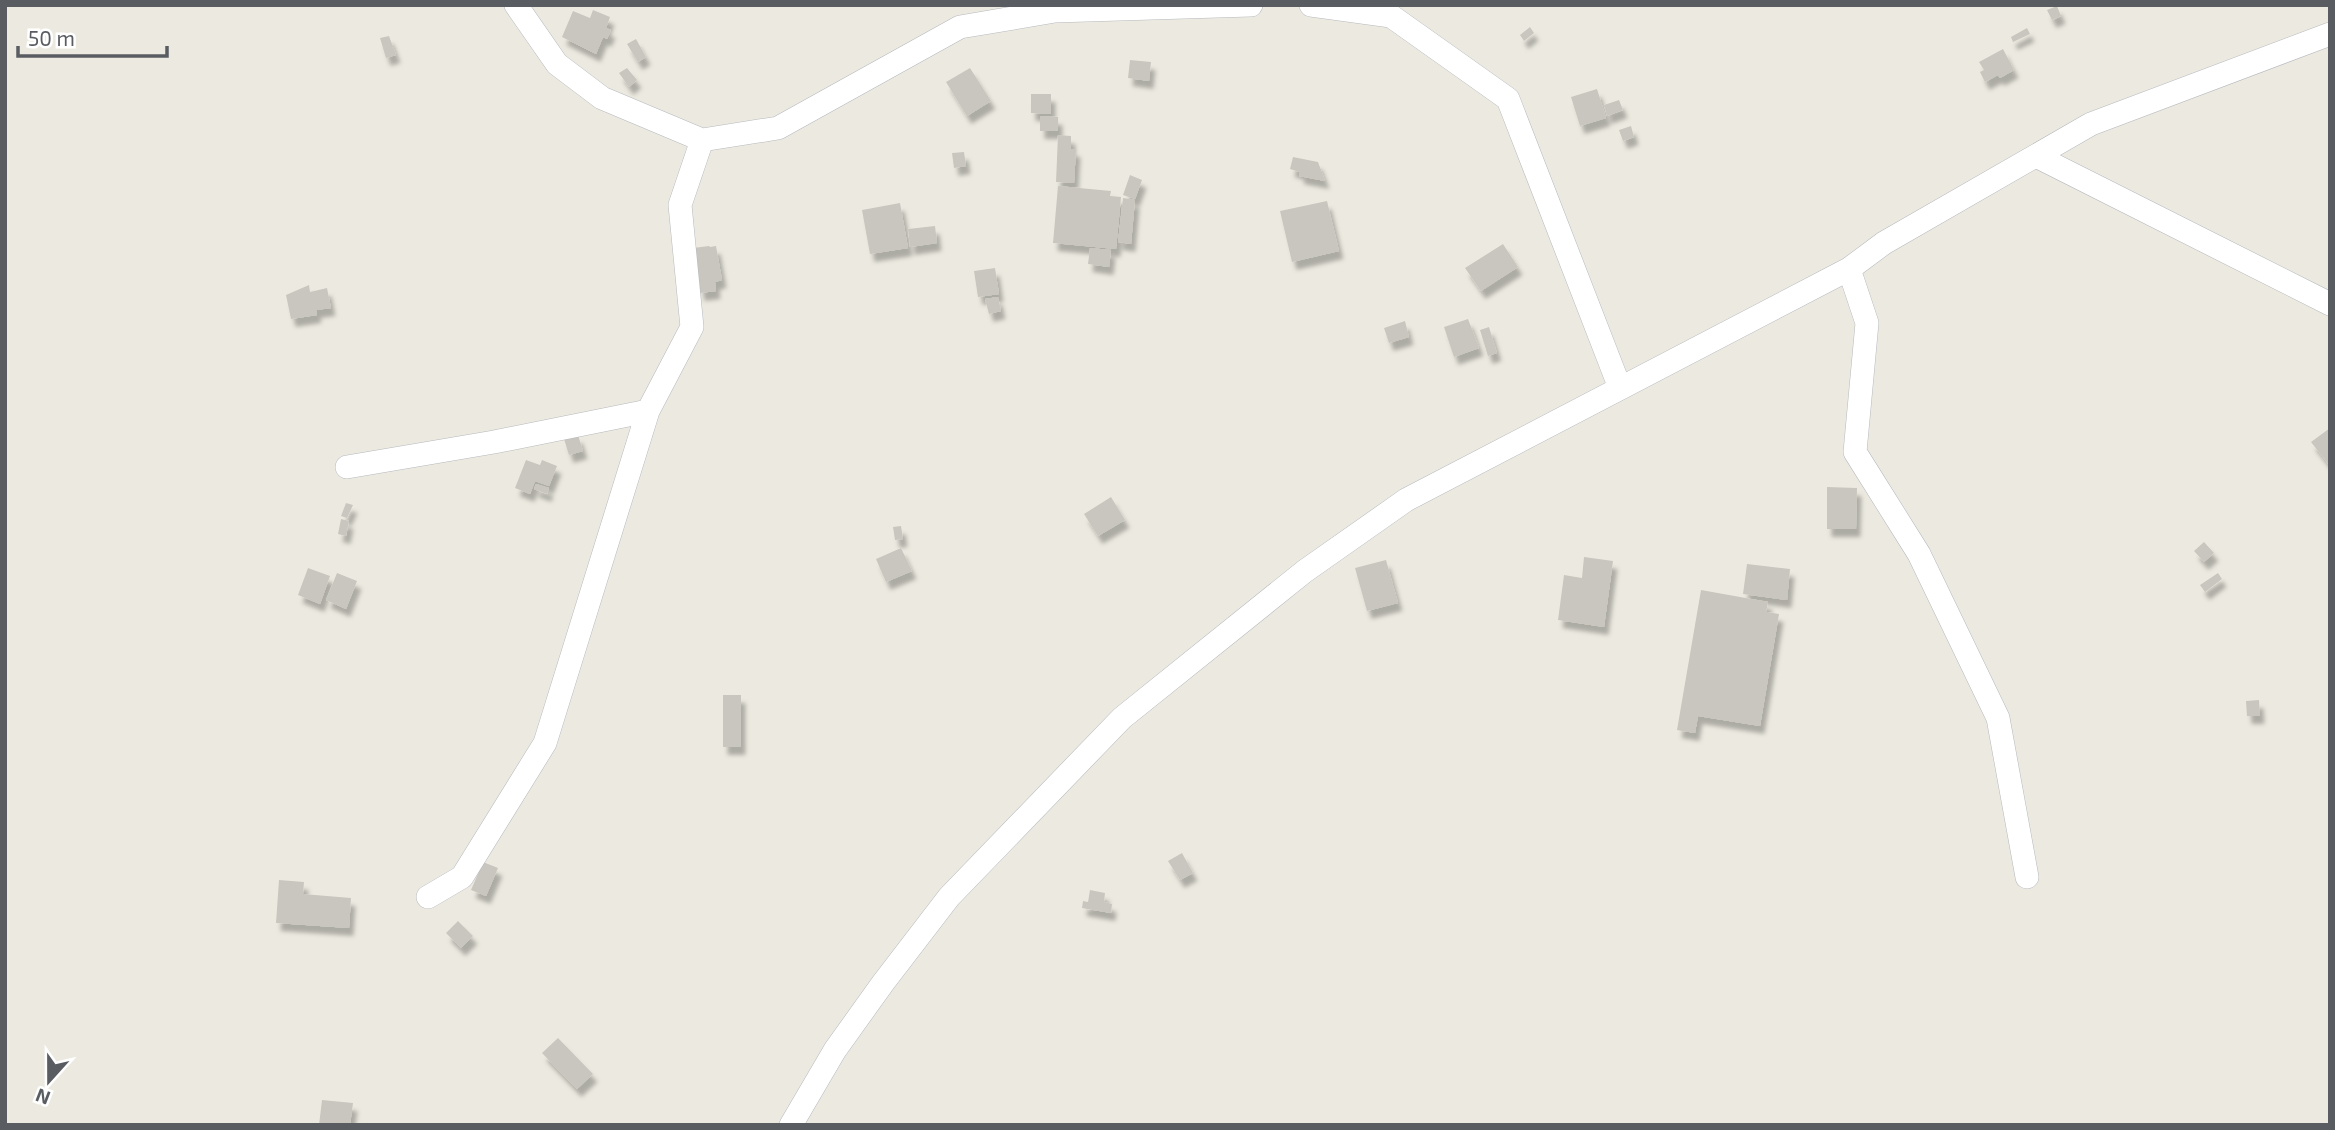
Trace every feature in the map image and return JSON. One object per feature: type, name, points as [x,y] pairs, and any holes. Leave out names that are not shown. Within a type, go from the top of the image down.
[{"type":"street","points":[[516,5],[557,64],[602,98],[702,140],[778,128],[960,27],[1055,11],[1251,5]]},
{"type":"street","points":[[1311,5],[1391,16],[1508,99],[1620,388]]},
{"type":"street","points":[[791,1125],[835,1050],[949,897],[1122,718],[1305,571],[1406,500],[1849,269],[1884,243],[2091,124],[2330,34]]},
{"type":"street","points":[[428,897],[462,877],[545,743],[648,411],[692,327],[680,205],[702,140]]},
{"type":"street","points":[[2036,156],[2330,304]]},
{"type":"street","points":[[1849,269],[1867,323],[1854,452],[1919,554],[1998,718],[2027,877]]},
{"type":"street","points":[[347,467],[494,442],[648,411]]},
{"type":"building","points":[[2057,6],[2061,16],[2052,20],[2047,10]]},
{"type":"building","points":[[593,10],[610,17],[606,28],[611,30],[607,39],[603,37],[596,54],[562,37],[573,11],[590,18]]},
{"type":"building","points":[[1530,27],[1534,33],[1524,41],[1520,35]]},
{"type":"building","points":[[2027,28],[2030,34],[2013,42],[2011,37]]},
{"type":"building","points":[[389,36],[396,55],[386,58],[380,38]]},
{"type":"building","points":[[636,39],[646,57],[638,62],[627,44]]},
{"type":"building","points":[[2003,49],[2014,70],[1985,82],[1980,72],[1984,70],[1979,62]]},
{"type":"building","points":[[1130,60],[1151,62],[1149,81],[1128,78]]},
{"type":"building","points":[[627,68],[637,80],[629,87],[619,73]]},
{"type":"building","points":[[970,68],[991,101],[967,116],[946,82]]},
{"type":"building","points":[[1597,89],[1606,118],[1580,126],[1571,97]]},
{"type":"building","points":[[1031,94],[1051,94],[1051,114],[1031,113]]},
{"type":"building","points":[[1619,100],[1623,110],[1607,116],[1604,105]]},
{"type":"building","points":[[1040,116],[1058,117],[1058,131],[1040,131]]},
{"type":"building","points":[[1631,126],[1634,137],[1623,141],[1619,130]]},
{"type":"building","points":[[1058,135],[1071,136],[1071,149],[1076,149],[1074,183],[1056,182]]},
{"type":"building","points":[[964,152],[966,166],[954,168],[952,153]]},
{"type":"building","points":[[1293,157],[1318,162],[1325,181],[1299,176],[1300,172],[1290,169]]},
{"type":"building","points":[[1130,175],[1142,180],[1135,199],[1123,195]]},
{"type":"building","points":[[1058,186],[1111,191],[1110,196],[1121,197],[1116,249],[1053,243]]},
{"type":"building","points":[[1123,198],[1135,200],[1131,244],[1118,242]]},
{"type":"building","points":[[1327,201],[1339,251],[1292,262],[1280,211]]},
{"type":"building","points":[[900,203],[908,248],[870,254],[862,210]]},
{"type":"building","points":[[935,226],[937,243],[910,247],[908,229]]},
{"type":"building","points":[[1503,244],[1518,267],[1481,291],[1465,268]]},
{"type":"building","points":[[716,246],[722,280],[715,282],[716,291],[700,293],[693,248]]},
{"type":"building","points":[[1090,248],[1111,250],[1109,267],[1088,264]]},
{"type":"building","points":[[995,268],[999,294],[978,297],[974,271]]},
{"type":"building","points":[[309,285],[310,292],[327,288],[331,308],[316,310],[317,315],[291,319],[286,295]]},
{"type":"building","points":[[998,297],[1001,311],[989,314],[985,299]]},
{"type":"building","points":[[1468,319],[1479,348],[1454,357],[1444,327]]},
{"type":"building","points":[[1405,321],[1409,337],[1389,343],[1384,328]]},
{"type":"building","points":[[1489,327],[1497,353],[1488,356],[1480,330]]},
{"type":"building","points":[[2330,428],[2330,466],[2311,442]]},
{"type":"building","points":[[578,435],[583,451],[569,455],[564,439]]},
{"type":"building","points":[[526,460],[540,465],[542,460],[557,466],[549,486],[535,481],[530,494],[515,488]]},
{"type":"building","points":[[536,484],[549,488],[547,494],[534,489]]},
{"type":"building","points":[[1827,487],[1857,488],[1856,529],[1827,529]]},
{"type":"building","points":[[1111,497],[1125,520],[1098,536],[1084,514]]},
{"type":"building","points":[[346,503],[353,505],[347,518],[341,516]]},
{"type":"building","points":[[341,519],[349,521],[346,536],[338,534]]},
{"type":"building","points":[[901,526],[903,539],[895,540],[893,527]]},
{"type":"building","points":[[2204,542],[2214,553],[2204,562],[2194,551]]},
{"type":"building","points":[[901,548],[912,571],[886,582],[876,559]]},
{"type":"building","points":[[1584,557],[1613,561],[1604,627],[1558,620],[1564,575],[1582,578]]},
{"type":"building","points":[[1386,560],[1398,603],[1367,611],[1355,568]]},
{"type":"building","points":[[1747,564],[1790,569],[1787,600],[1743,594]]},
{"type":"building","points":[[308,568],[330,576],[320,604],[298,595]]},
{"type":"building","points":[[337,573],[357,581],[346,609],[326,600]]},
{"type":"building","points":[[2218,573],[2222,579],[2205,592],[2200,585]]},
{"type":"building","points":[[1701,590],[1768,602],[1766,612],[1779,614],[1760,726],[1698,716],[1695,733],[1677,730]]},
{"type":"building","points":[[723,695],[741,695],[741,747],[723,747]]},
{"type":"building","points":[[2259,700],[2260,716],[2247,716],[2246,701]]},
{"type":"building","points":[[1182,853],[1193,873],[1180,880],[1168,861]]},
{"type":"building","points":[[483,862],[498,868],[486,896],[471,890]]},
{"type":"building","points":[[279,880],[304,882],[303,894],[351,898],[349,928],[276,923]]},
{"type":"building","points":[[1090,890],[1105,893],[1104,902],[1112,904],[1111,913],[1082,908],[1083,901],[1088,902]]},
{"type":"building","points":[[458,921],[473,936],[461,948],[446,933]]},
{"type":"building","points":[[558,1038],[593,1074],[577,1089],[542,1053]]},
{"type":"building","points":[[322,1100],[353,1103],[350,1125],[319,1125]]}]
